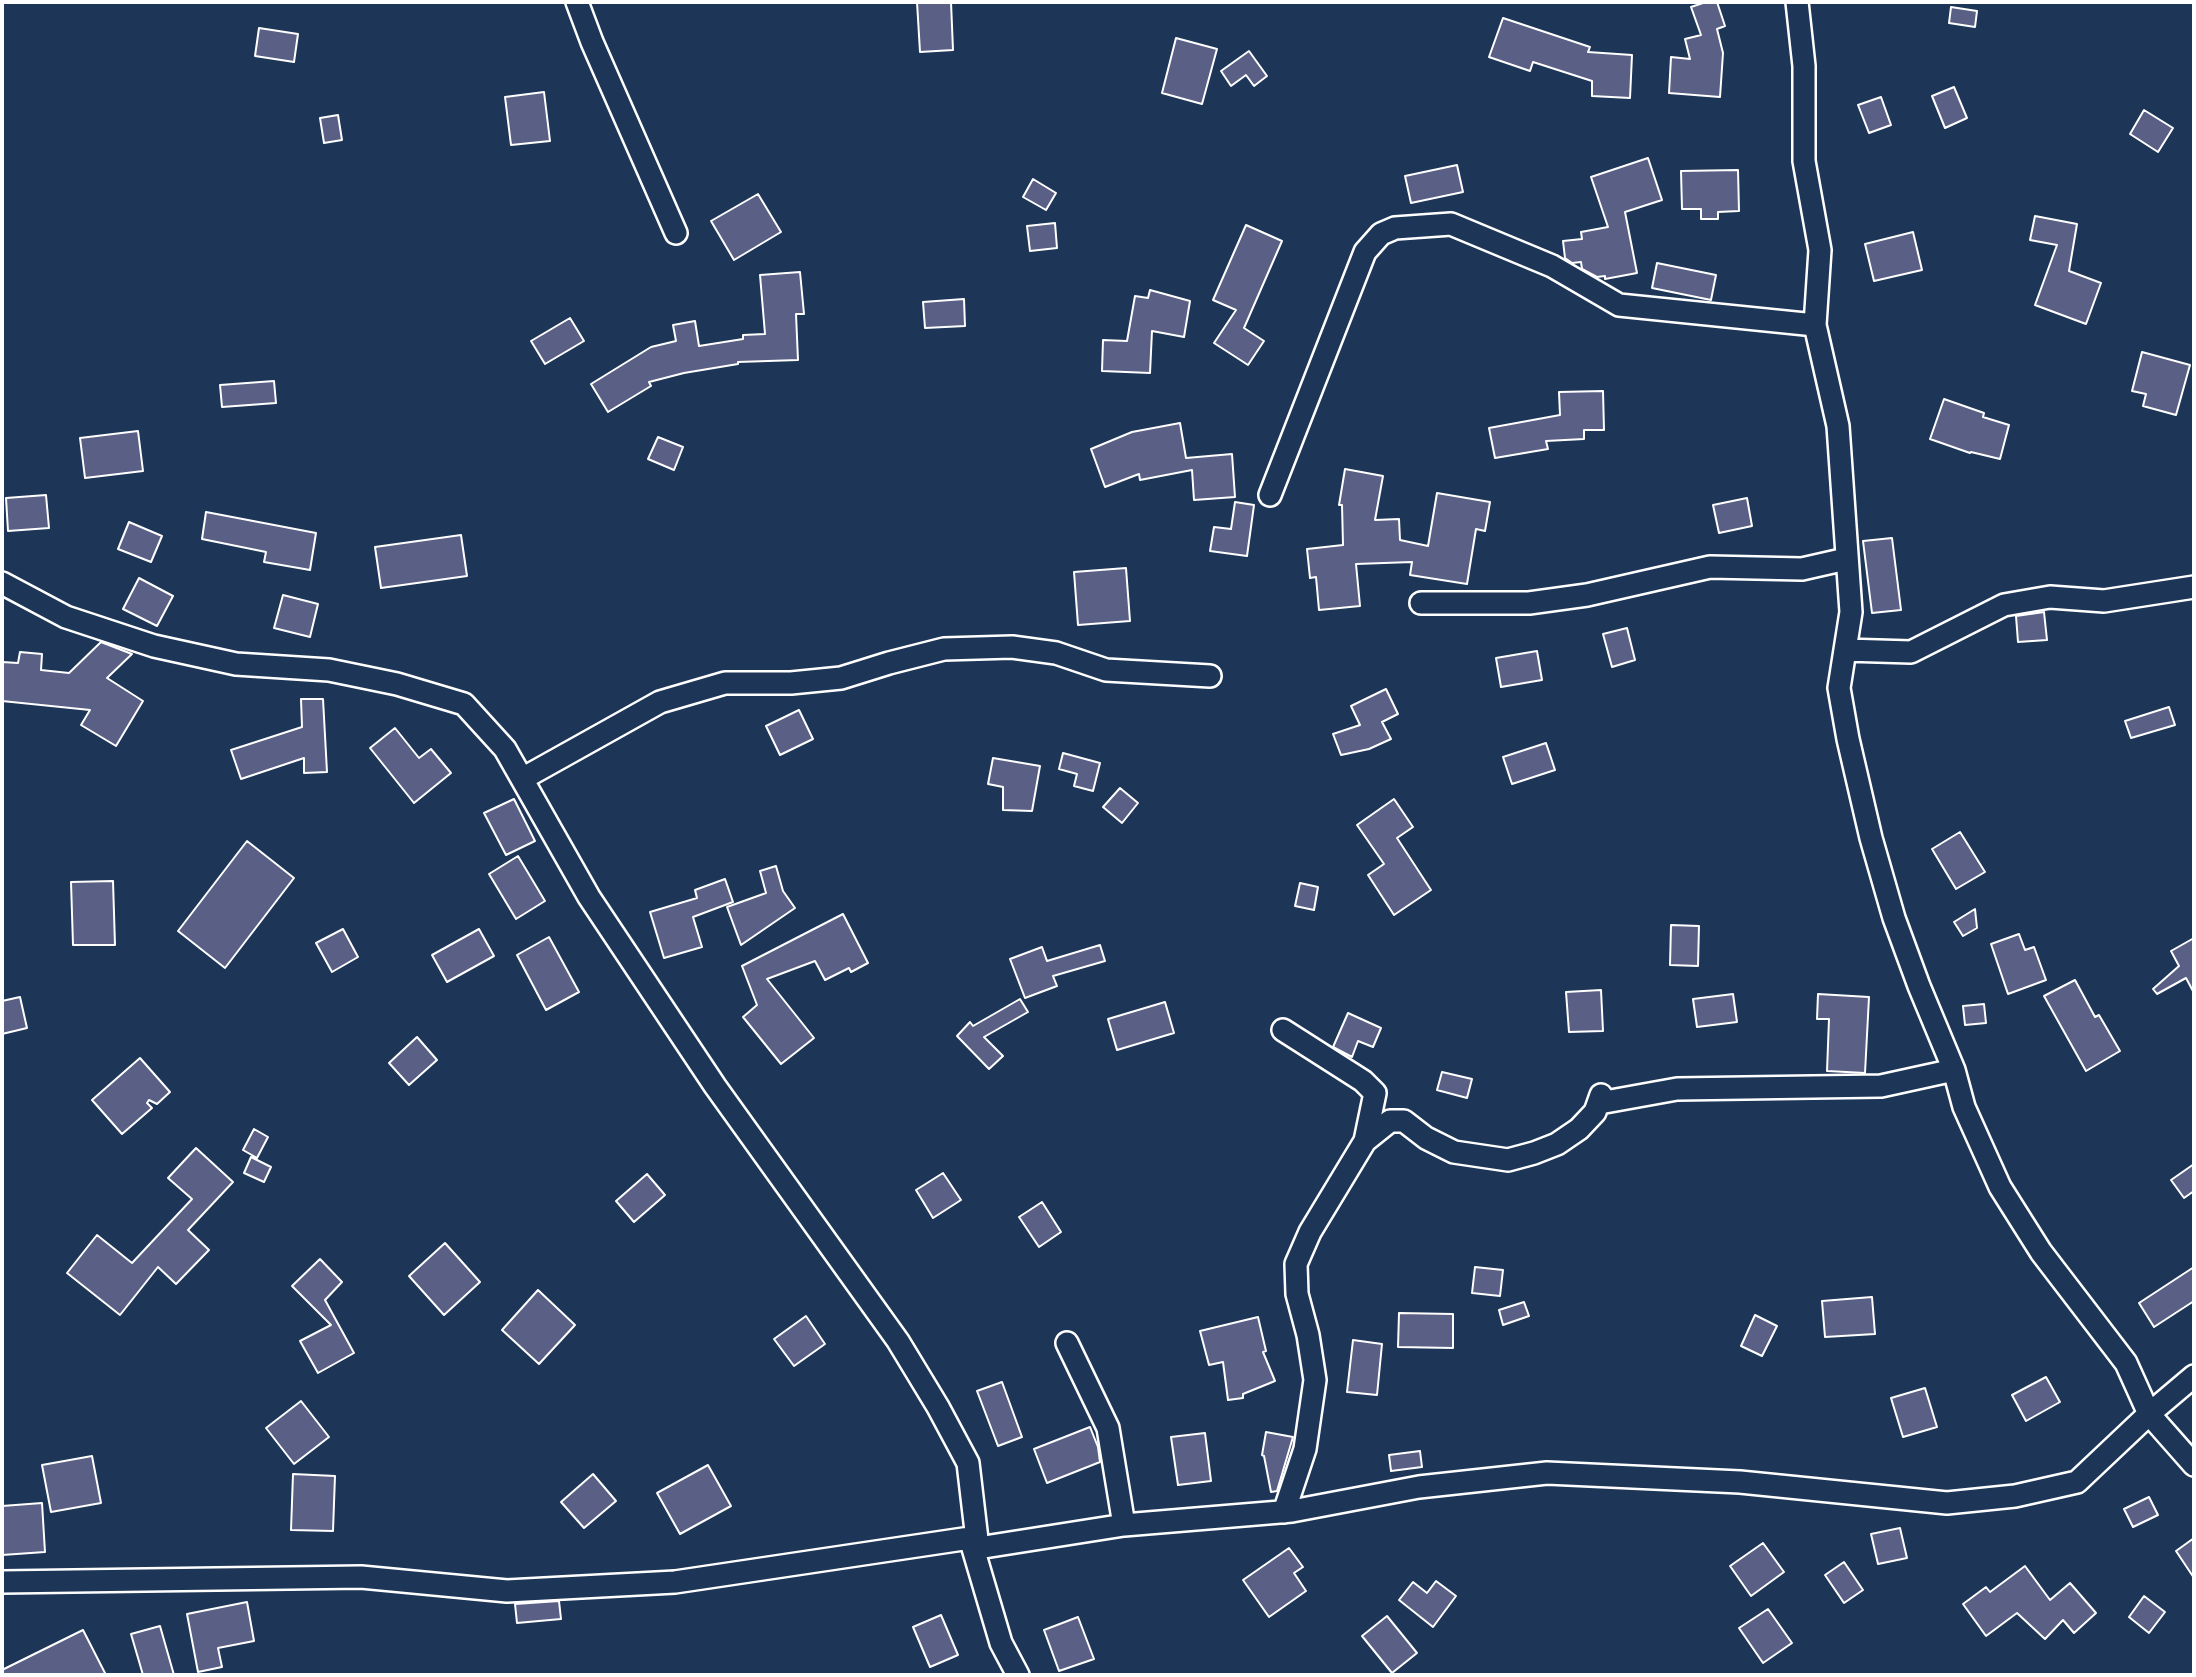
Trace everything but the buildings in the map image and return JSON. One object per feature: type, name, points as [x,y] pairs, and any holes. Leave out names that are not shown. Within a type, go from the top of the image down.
[{"type":"street","points":[[577,2],[676,233]]},
{"type":"street","points":[[1797,2],[1804,66],[1804,161],[1820,250],[1815,325],[1838,426],[1851,612],[1839,688],[1871,838],[1894,918],[1919,986],[1954,1070],[1964,1107],[2000,1187],[2041,1252],[2126,1363],[2149,1413],[2194,1465]]},
{"type":"street","points":[[1270,495],[1365,252],[1381,234],[1395,228],[1451,224],[1552,267],[1619,305],[1815,325]]},
{"type":"street","points":[[1421,603],[1529,603],[1587,595],[1710,567],[1802,569],[1846,559]]},
{"type":"street","points":[[2,583],[66,617],[154,646],[236,664],[329,670],[397,684],[464,704],[505,749],[589,897],[715,1086],[898,1341],[939,1407],[968,1463],[974,1543],[1001,1643],[1018,1675]]},
{"type":"street","points":[[1845,650],[1911,652],[2004,606],[2016,603],[2050,597],[2105,601],[2194,587]]},
{"type":"street","points":[[522,779],[660,702],[725,683],[841,678],[944,649],[1012,647],[1056,653],[1106,670],[1210,676]]},
{"type":"street","points":[[1283,1030],[1363,1081],[1375,1093],[1365,1140],[1310,1231],[1296,1264],[1297,1294],[1308,1335],[1315,1380],[1305,1449],[1284,1512]]},
{"type":"street","points":[[1365,1140],[1391,1121],[1404,1121],[1426,1138],[1454,1152],[1508,1160],[1557,1144],[1579,1129],[1595,1112],[1601,1094],[1605,1102],[1677,1089],[1881,1086],[1954,1070]]},
{"type":"street","points":[[1067,1343],[1108,1428],[1124,1525]]},
{"type":"street","points":[[2,1582],[361,1577],[507,1591],[675,1582],[1124,1525],[1284,1512],[1419,1487],[1547,1473],[1740,1482],[1947,1503],[2015,1496],[2077,1482],[2149,1413],[2194,1376]]}]
